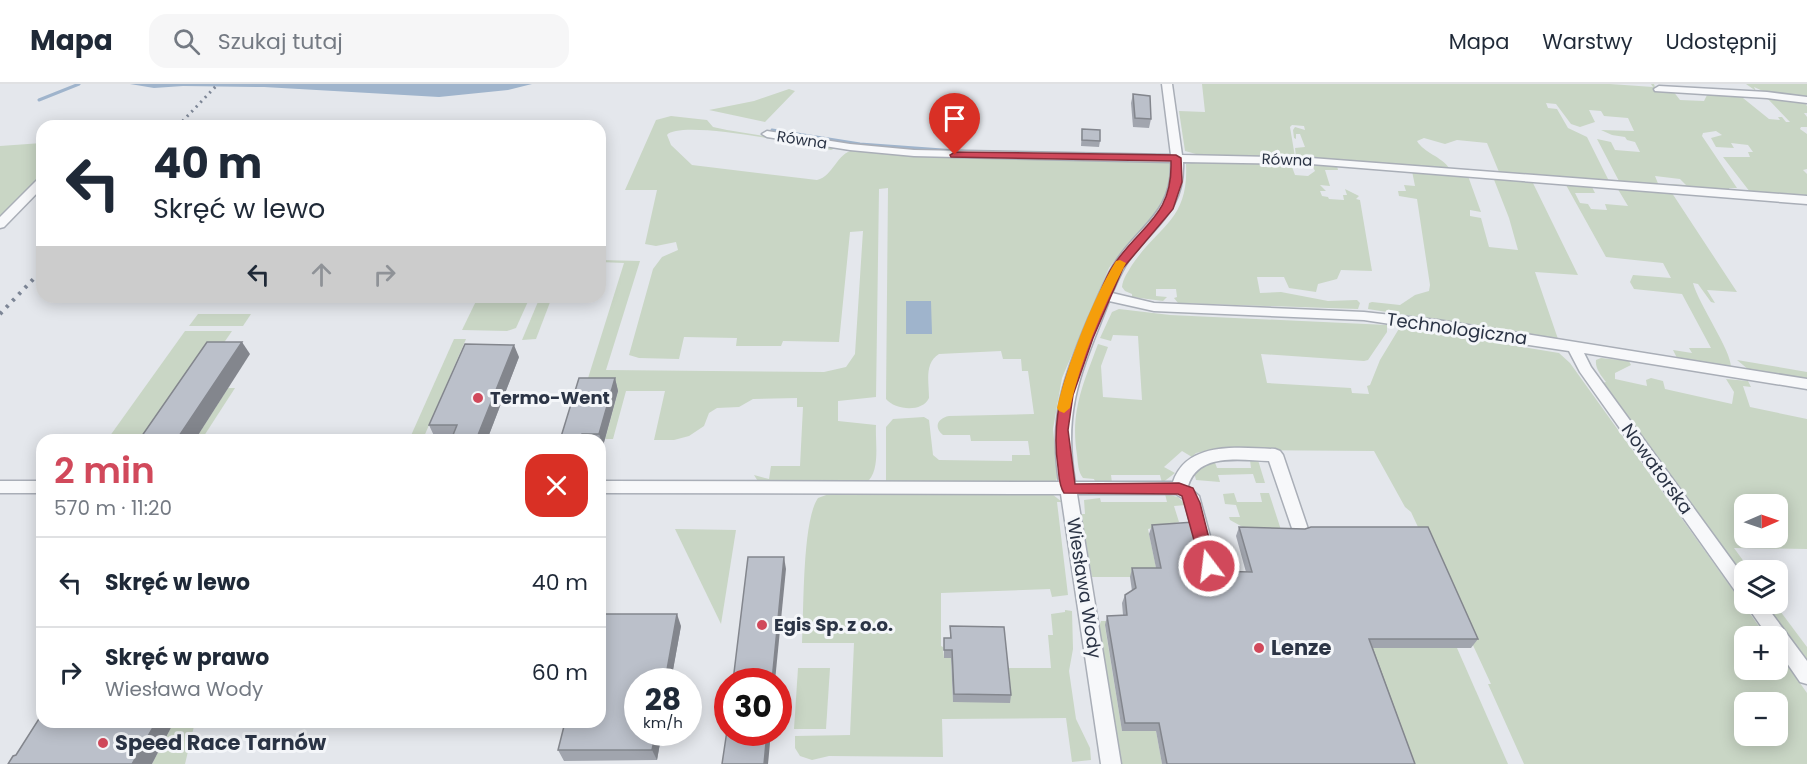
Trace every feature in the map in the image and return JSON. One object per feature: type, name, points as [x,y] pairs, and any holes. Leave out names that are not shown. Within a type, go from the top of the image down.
[{"type":"street","name":"Wiesława Wody","points":[[1111,764],[1062,451],[1063,412],[1069,386],[1105,295],[1121,262],[1167,209],[1177,182],[1167,84]]},
{"type":"street","points":[[1659,88],[1807,100]]},
{"type":"street","name":"Równa","points":[[767,134],[850,147],[914,153],[1311,161],[1807,200]]},
{"type":"street","points":[[0,224],[36,187]]},
{"type":"street","name":"Technologiczna","points":[[1105,295],[1131,303],[1171,308],[1364,316],[1437,325],[1807,384]]},
{"type":"street","name":"Nowatorska","points":[[1574,346],[1585,369],[1734,576]]},
{"type":"street","points":[[1179,488],[1183,475],[1200,458],[1213,455],[1275,455],[1300,529]]},
{"type":"street","points":[[0,487],[36,487]]},
{"type":"street","points":[[606,487],[1179,488],[1191,496],[1209,566],[1223,565]]},
{"type":"street","points":[[1762,614],[1807,676]]},
{"type":"green space","points":[[1202,84],[1610,84],[1653,87],[1651,84],[1654,84],[1656,90],[1673,91],[1680,100],[1704,101],[1708,93],[1743,95],[1746,98],[1743,98],[1769,119],[1780,120],[1778,117],[1782,117],[1786,122],[1790,122],[1766,97],[1804,102],[1807,106],[1807,113],[1804,113],[1807,117],[1807,127],[1800,129],[1807,134],[1807,169],[1803,170],[1807,174],[1807,196],[1750,192],[1723,157],[1750,157],[1748,152],[1753,152],[1748,145],[1731,143],[1734,148],[1716,147],[1711,138],[1722,135],[1716,131],[1703,133],[1702,136],[1737,188],[1729,188],[1730,191],[1669,186],[1667,184],[1686,185],[1680,179],[1655,176],[1659,186],[1620,183],[1597,139],[1611,142],[1615,150],[1640,152],[1635,142],[1601,130],[1634,131],[1628,118],[1604,116],[1601,111],[1589,110],[1595,122],[1580,127],[1571,124],[1556,104],[1546,103],[1548,108],[1557,109],[1568,128],[1587,137],[1609,181],[1499,172],[1487,143],[1457,140],[1445,144],[1424,138],[1417,141],[1450,169],[1296,157],[1295,148],[1305,147],[1300,134],[1296,134],[1296,139],[1294,138],[1293,130],[1295,127],[1305,130],[1304,126],[1292,125],[1290,127],[1295,157],[1196,156],[1196,154],[1185,151],[1179,111],[1205,112]]},
{"type":"green space","points":[[1746,84],[1807,84],[1807,98],[1767,93],[1754,87],[1756,91]]},
{"type":"green space","points":[[789,89],[795,91],[765,122],[709,110],[754,101]]},
{"type":"green space","points":[[671,116],[707,120],[713,127],[836,148],[831,150],[718,131],[677,131],[667,135],[671,145],[692,165],[817,180],[823,178],[843,155],[854,150],[1170,163],[1171,179],[1160,208],[1109,268],[1062,378],[1053,429],[1058,475],[1056,481],[886,481],[886,427],[893,419],[924,417],[929,420],[933,455],[939,460],[1012,461],[1012,455],[1030,455],[1028,441],[971,441],[970,435],[943,435],[938,429],[938,423],[949,416],[1034,414],[1028,371],[1022,371],[1021,359],[1003,359],[1001,351],[939,354],[931,362],[929,368],[929,398],[926,403],[915,408],[908,408],[896,406],[886,399],[888,188],[879,189],[876,397],[838,401],[838,421],[876,425],[874,472],[866,483],[759,483],[754,475],[769,479],[771,466],[800,466],[803,407],[797,407],[797,398],[753,399],[739,407],[717,408],[709,413],[704,426],[689,436],[674,440],[654,440],[665,391],[626,391],[613,439],[606,439],[618,391],[584,391],[624,263],[606,262],[606,260],[640,261],[606,370],[824,372],[846,367],[855,354],[863,231],[850,232],[839,342],[783,341],[781,346],[736,346],[737,338],[684,337],[679,359],[639,358],[629,355],[653,269],[662,257],[678,250],[676,242],[656,246],[645,244],[657,190],[625,190],[656,120]]},
{"type":"green space","points":[[36,143],[36,184],[0,219],[0,146]]},
{"type":"green space","points":[[1279,161],[1282,167],[1287,167],[1286,161],[1305,162],[1306,165],[1292,167],[1295,175],[1308,176],[1315,171],[1312,165],[1337,166],[1338,170],[1325,170],[1330,186],[1320,185],[1326,191],[1320,191],[1322,196],[1329,199],[1344,200],[1343,195],[1347,195],[1345,189],[1359,196],[1356,199],[1360,200],[1372,271],[1341,270],[1337,279],[1318,284],[1316,292],[1289,288],[1284,277],[1257,277],[1260,293],[1281,292],[1328,301],[1357,300],[1360,303],[1358,309],[1178,303],[1174,298],[1177,297],[1176,289],[1156,289],[1156,296],[1167,297],[1163,301],[1132,297],[1132,294],[1125,291],[1122,287],[1132,265],[1170,221],[1183,198],[1186,164]]},
{"type":"green space","points":[[1412,171],[1468,176],[1481,212],[1470,210],[1470,216],[1481,218],[1489,247],[1518,250],[1509,218],[1493,177],[1531,179],[1578,275],[1535,272],[1558,339],[1368,309],[1369,303],[1372,302],[1400,305],[1415,295],[1429,291],[1417,199],[1399,196],[1398,191],[1406,191],[1404,185],[1415,186]]},
{"type":"green space","points":[[1566,185],[1592,187],[1595,193],[1575,193],[1580,203],[1588,204],[1591,209],[1607,210],[1605,204],[1628,206],[1616,186],[1670,190],[1737,292],[1707,290],[1715,303],[1711,302],[1698,284],[1693,283],[1726,350],[1731,367],[1677,358],[1673,350],[1692,353],[1689,348],[1711,348],[1682,294],[1634,289],[1630,282],[1633,275],[1671,278],[1663,263],[1606,257]]},
{"type":"green space","points":[[475,303],[527,303],[516,328],[507,331],[462,330]]},
{"type":"green space","points":[[537,303],[550,303],[536,339],[522,340]]},
{"type":"green space","points":[[1119,309],[1170,315],[1387,325],[1387,332],[1368,360],[1364,361],[1261,354],[1267,383],[1351,388],[1352,393],[1369,394],[1367,386],[1370,385],[1380,360],[1400,327],[1559,353],[1570,363],[1734,591],[1734,614],[1750,614],[1759,626],[1734,626],[1734,680],[1788,680],[1788,666],[1807,693],[1807,764],[1524,764],[1488,684],[1491,684],[1411,512],[1405,507],[1374,451],[1210,450],[1196,453],[1192,457],[1182,451],[1164,467],[1175,473],[1162,483],[1160,475],[1111,475],[1112,483],[1096,484],[1094,479],[1083,478],[1080,473],[1075,425],[1079,398],[1098,344],[1108,347],[1101,366],[1103,397],[1142,400],[1138,336],[1113,335],[1111,341],[1100,338],[1112,312]]},
{"type":"green space","points":[[198,314],[251,314],[243,326],[189,326]]},
{"type":"green space","points":[[185,331],[232,331],[161,434],[111,434]]},
{"type":"green space","points":[[454,339],[466,339],[425,434],[412,434]]},
{"type":"green space","points":[[1601,358],[1629,361],[1631,365],[1615,373],[1615,379],[1647,386],[1646,380],[1651,378],[1663,381],[1665,389],[1732,404],[1734,392],[1726,379],[1748,381],[1751,387],[1743,386],[1750,407],[1807,419],[1807,549],[1734,548],[1743,560],[1734,560],[1734,563],[1602,383],[1606,382],[1597,369],[1596,360]]},
{"type":"green space","points":[[1737,360],[1807,372],[1807,379],[1749,370]]},
{"type":"green space","points":[[228,388],[235,388],[205,434],[199,434]]},
{"type":"green space","points":[[1214,460],[1217,468],[1251,468],[1250,460],[1258,460],[1265,483],[1256,483],[1253,474],[1218,475],[1220,482],[1196,480],[1194,472]]},
{"type":"green space","points":[[1234,493],[1237,502],[1262,502],[1260,493],[1269,493],[1283,536],[1259,536],[1230,520],[1229,517],[1240,517],[1236,505],[1225,504],[1223,494]]},
{"type":"green space","points":[[829,494],[1052,494],[1062,502],[1057,502],[1068,595],[1052,597],[1050,589],[941,593],[941,646],[944,658],[951,658],[953,702],[1006,668],[1051,668],[1048,635],[1053,635],[1051,614],[1065,612],[1065,610],[1072,611],[1073,649],[1069,671],[1076,719],[1090,748],[1091,760],[1072,762],[1066,718],[942,719],[943,757],[829,756],[812,760],[800,756],[795,748],[795,736],[850,735],[854,643],[802,643],[806,546],[809,526],[818,498]]},
{"type":"green space","points":[[1165,494],[1178,497],[1186,505],[1174,506],[1179,522],[1148,529],[1158,577],[1092,577],[1081,514],[1085,514],[1084,500],[1100,498],[1101,502],[1167,502]]},
{"type":"green space","points":[[675,529],[736,530],[721,624]]},
{"type":"green space","points":[[1772,614],[1782,614],[1807,647],[1807,662],[1788,636],[1788,626],[1781,626]]},
{"type":"green space","points":[[1101,621],[1108,621],[1105,626],[1122,731],[1156,731],[1162,764],[1121,764],[1119,761],[1099,627]]},
{"type":"green space","points":[[1364,648],[1457,648],[1508,764],[1406,764]]},
{"type":"green space","points":[[798,668],[830,668],[826,729],[794,729]]},
{"type":"green space","points":[[171,728],[194,728],[185,764],[152,764]]},
{"type":"water","points":[[130,84],[532,84],[508,90],[439,97],[264,87],[154,88]]},
{"type":"water","points":[[906,301],[931,301],[932,334],[906,334]]},
{"type":"building","points":[[1133,94],[1150,96],[1151,119],[1135,118]]},
{"type":"building","points":[[1082,129],[1100,130],[1100,141],[1082,140]]},
{"type":"building","points":[[207,342],[242,342],[180,434],[143,434]]},
{"type":"building","name":"Termo-Went","points":[[465,344],[514,345],[478,434],[453,434],[457,425],[429,425]]},
{"type":"building","points":[[579,378],[615,378],[599,434],[562,434]]},
{"type":"building","name":"Lenze","points":[[1194,522],[1204,562],[1209,565],[1210,571],[1252,572],[1239,527],[1305,529],[1311,527],[1428,527],[1478,639],[1369,639],[1415,764],[1167,764],[1159,723],[1125,723],[1107,616],[1127,615],[1125,595],[1136,588],[1132,568],[1161,568],[1152,525]]},
{"type":"building","name":"Egis Sp. z o.o.","points":[[748,557],[784,557],[773,668],[735,668]]},
{"type":"building","points":[[606,614],[677,614],[667,668],[624,668],[624,746],[653,746],[652,750],[558,750],[564,728],[606,728]]},
{"type":"building","points":[[950,626],[1004,627],[1011,695],[954,694],[952,650],[944,650],[944,638],[951,638]]},
{"type":"building","name":"Speed Race Tarnów","points":[[36,723],[36,728],[153,728],[132,764],[8,764]]},
{"type":"building","points":[[725,746],[766,746],[764,764],[722,764]]},
{"type":"waterway","points":[[39,100],[79,84]]},
{"type":"waterway","points":[[772,130],[860,144],[956,151]]},
{"type":"railway","points":[[184,120],[218,84]]},
{"type":"railway","points":[[0,314],[36,276]]},
{"type":"slow traffic","points":[[1064,408],[1069,386],[1087,338],[1120,263]]},
{"type":"place","name":"Termo-Went","points":[[478,398]]},
{"type":"place","name":"Egis Sp. z o.o.","points":[[762,625]]},
{"type":"place","name":"Lenze","points":[[1259,648]]},
{"type":"place","name":"Speed Race Tarnów","points":[[103,743]]},
{"type":"route","points":[[955,155],[1176,158],[1177,182],[1167,209],[1155,226],[1118,267],[1087,338],[1066,395],[1061,430],[1062,451],[1069,489],[1179,488],[1187,492],[1191,496],[1209,566]]}]
